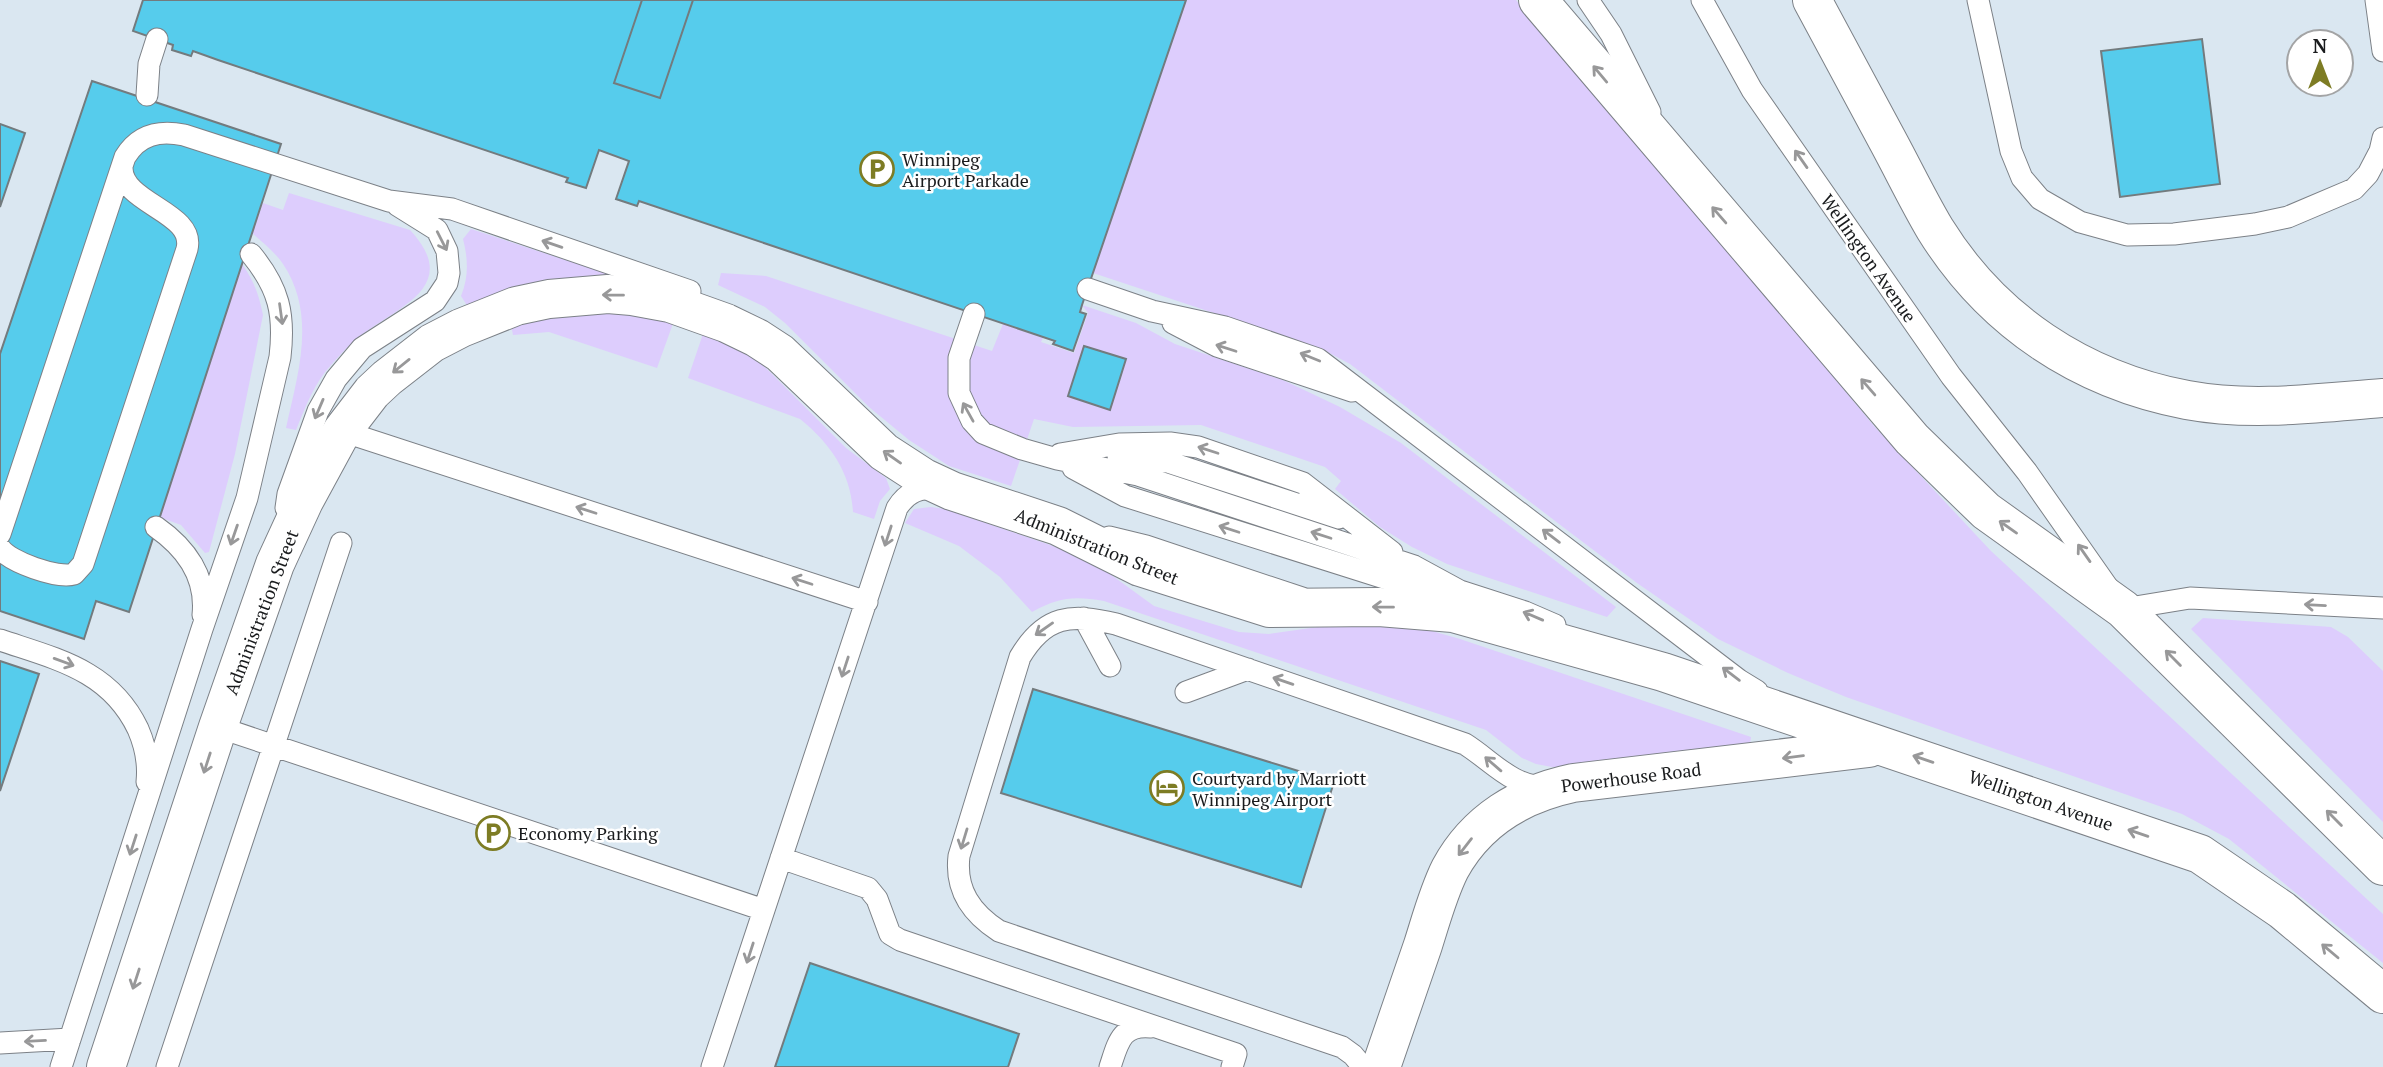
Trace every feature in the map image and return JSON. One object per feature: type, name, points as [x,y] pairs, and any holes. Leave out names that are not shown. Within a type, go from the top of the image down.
[{"type":"street","name":"Wellington Avenue","points":[[1538,0],[1921,448],[1986,511],[2123,609],[2383,866]]},
{"type":"street","points":[[1812,0],[1936,230],[1965,271],[2020,327],[2062,355],[2100,375],[2146,391],[2189,401],[2288,406],[2383,398]]},
{"type":"street","name":"Administration Street","points":[[106,1067],[218,727],[275,564],[304,501],[342,431],[387,377],[432,343],[488,316],[516,306],[549,299],[632,296],[670,303],[726,323],[780,353],[884,452],[924,478],[952,491],[1058,526],[1140,567],[1260,606],[1282,609],[1414,608],[1453,613],[1663,673]]},
{"type":"street","name":"Wellington Avenue","points":[[1663,673],[2200,854],[2282,911],[2383,994]]},
{"type":"street","name":"Powerhouse Road","points":[[1381,1067],[1441,892],[1459,855],[1470,840],[1497,814],[1525,798],[1555,787],[1885,746]]},
{"type":"lane","name":"Wellington Avenue","points":[[1588,0],[1611,34],[1676,164]]},
{"type":"lane","name":"Wellington Avenue","points":[[1702,0],[1752,89],[1951,376],[2027,472],[2123,609]]},
{"type":"lane","points":[[1978,0],[2011,151],[2022,178],[2040,200],[2080,222],[2127,235],[2139,235],[2255,225],[2288,217],[2354,190],[2368,174],[2380,151],[2383,138]]},
{"type":"lane","points":[[2376,0],[2383,51]]},
{"type":"lane","points":[[147,94],[149,64],[157,39]]},
{"type":"lane","points":[[0,534],[122,168],[131,148],[138,141],[145,136],[163,132],[184,135],[279,164],[389,201],[452,209],[726,304],[743,313],[771,335],[802,373]]},
{"type":"lane","points":[[0,548],[9,558],[62,576],[75,574],[83,564],[187,249],[185,230],[127,185],[122,168]]},
{"type":"lane","points":[[275,564],[288,494],[327,393],[362,348],[435,301],[447,283],[447,251],[437,230],[389,201]]},
{"type":"lane","points":[[61,1067],[247,498],[280,357],[282,320],[279,303],[271,283],[251,254]]},
{"type":"lane","points":[[1088,289],[1148,310],[1225,327],[1309,356],[1327,365],[1739,680],[1777,703],[1834,731]]},
{"type":"lane","points":[[974,314],[959,358],[959,393],[963,406],[983,433],[1026,450],[1138,475],[1414,566]]},
{"type":"lane","points":[[342,431],[867,603]]},
{"type":"lane","points":[[1062,457],[1119,444],[1170,443],[1198,447],[1303,483],[1363,531],[1414,566],[1460,591]]},
{"type":"lane","points":[[1062,457],[1110,489],[1137,499],[1397,582],[1460,591],[1525,612],[1663,673]]},
{"type":"lane","points":[[712,1067],[897,508],[910,494],[928,488],[952,491]]},
{"type":"lane","points":[[1058,526],[1146,546],[1318,603],[1344,607]]},
{"type":"lane","points":[[156,527],[181,547],[198,574],[204,609],[202,629]]},
{"type":"lane","points":[[167,1067],[341,543]]},
{"type":"lane","points":[[2123,609],[2190,598],[2383,608]]},
{"type":"lane","points":[[1363,1067],[1342,1047],[999,931],[984,922],[965,897],[957,870],[959,856],[1020,657],[1031,639],[1049,624],[1070,617],[1116,624],[1465,744],[1506,776],[1535,787],[1555,787]]},
{"type":"lane","points":[[1084,618],[1110,666]]},
{"type":"lane","points":[[0,639],[72,664],[89,673],[117,696],[133,719],[143,741],[148,774],[145,808]]},
{"type":"lane","points":[[1186,692],[1248,669]]},
{"type":"lane","points":[[218,727],[764,910]]},
{"type":"lane","points":[[782,858],[868,888],[877,899],[890,934],[900,940],[1236,1054],[1232,1067]]},
{"type":"lane","points":[[1110,1067],[1122,1037],[1129,1030],[1137,1027],[1164,1029]]},
{"type":"lane","points":[[0,1043],[70,1039]]},
{"type":"shaded area","points":[[0,0],[2383,0],[2383,1067],[0,1067]]},
{"type":"shaded area","points":[[1186,0],[1516,0],[1874,426],[1991,551],[2383,914],[2383,963],[2229,839],[2182,814],[1846,697],[1718,639],[1637,583],[1350,364],[1320,348],[1093,273]]},
{"type":"shaded area","points":[[289,193],[410,230],[425,250],[430,267],[427,281],[419,294],[356,340],[326,371],[311,395],[296,430],[286,428],[302,344],[300,303],[283,264],[252,233],[263,203],[283,210]]},
{"type":"shaded area","points":[[471,229],[608,274],[606,279],[468,307],[461,296],[467,268],[463,239]]},
{"type":"shaded area","points":[[242,264],[256,288],[263,315],[235,454],[209,552],[205,553],[181,525],[159,517]]},
{"type":"shaded area","points":[[721,273],[766,276],[992,351],[1003,324],[1043,338],[1041,342],[1074,353],[1088,313],[1082,305],[1136,323],[1175,344],[1283,380],[1340,407],[1401,443],[1616,607],[1607,617],[1447,564],[1380,527],[1335,489],[1341,481],[1325,467],[1201,425],[1073,427],[1034,419],[1011,486],[949,466],[909,440],[869,407],[785,323],[765,307],[718,285]]},
{"type":"shaded area","points":[[579,311],[675,318],[657,368],[549,332],[513,335],[511,325]]},
{"type":"shaded area","points":[[705,328],[752,354],[846,448],[886,478],[890,489],[880,501],[874,519],[853,512],[848,484],[837,460],[821,438],[800,419],[688,378]]},
{"type":"shaded area","points":[[914,509],[945,509],[1088,558],[1154,606],[1239,632],[1269,634],[1339,624],[1418,627],[1751,737],[1750,745],[1571,767],[1536,764],[1522,758],[1486,730],[1104,601],[1067,599],[1050,603],[1032,612],[1000,577],[959,546],[905,523]]},
{"type":"shaded area","points":[[2203,618],[2331,627],[2348,637],[2383,671],[2383,822],[2191,629]]},
{"type":"building","name":"Winnipeg Airport Parkade","points":[[143,0],[1186,0],[1082,305],[1080,312],[1086,314],[1073,351],[1053,344],[1055,341],[639,201],[637,206],[616,199],[629,161],[599,150],[586,188],[566,182],[568,178],[193,51],[191,56],[172,50],[173,45],[133,31]]},
{"type":"building","points":[[642,0],[693,0],[660,98],[614,83]]},
{"type":"building","points":[[2202,39],[2220,184],[2120,197],[2101,51]]},
{"type":"building","points":[[92,81],[281,144],[129,612],[96,601],[84,639],[0,611],[0,354]]},
{"type":"building","points":[[0,124],[25,133],[0,207]]},
{"type":"building","points":[[1084,346],[1126,359],[1110,410],[1068,396]]},
{"type":"building","points":[[0,661],[39,674],[0,791]]},
{"type":"building","name":"Courtyard by Marriott Winnipeg Airport","points":[[1033,689],[1334,782],[1301,887],[1001,793]]},
{"type":"building","points":[[810,963],[1019,1034],[1008,1067],[775,1067]]},
{"type":"place","name":"Winnipeg Airport Parkade","points":[[877,169]]},
{"type":"place","name":"Courtyard by Marriott Winnipeg Airport","points":[[1167,788]]},
{"type":"place","name":"Economy Parking","points":[[493,833]]}]
